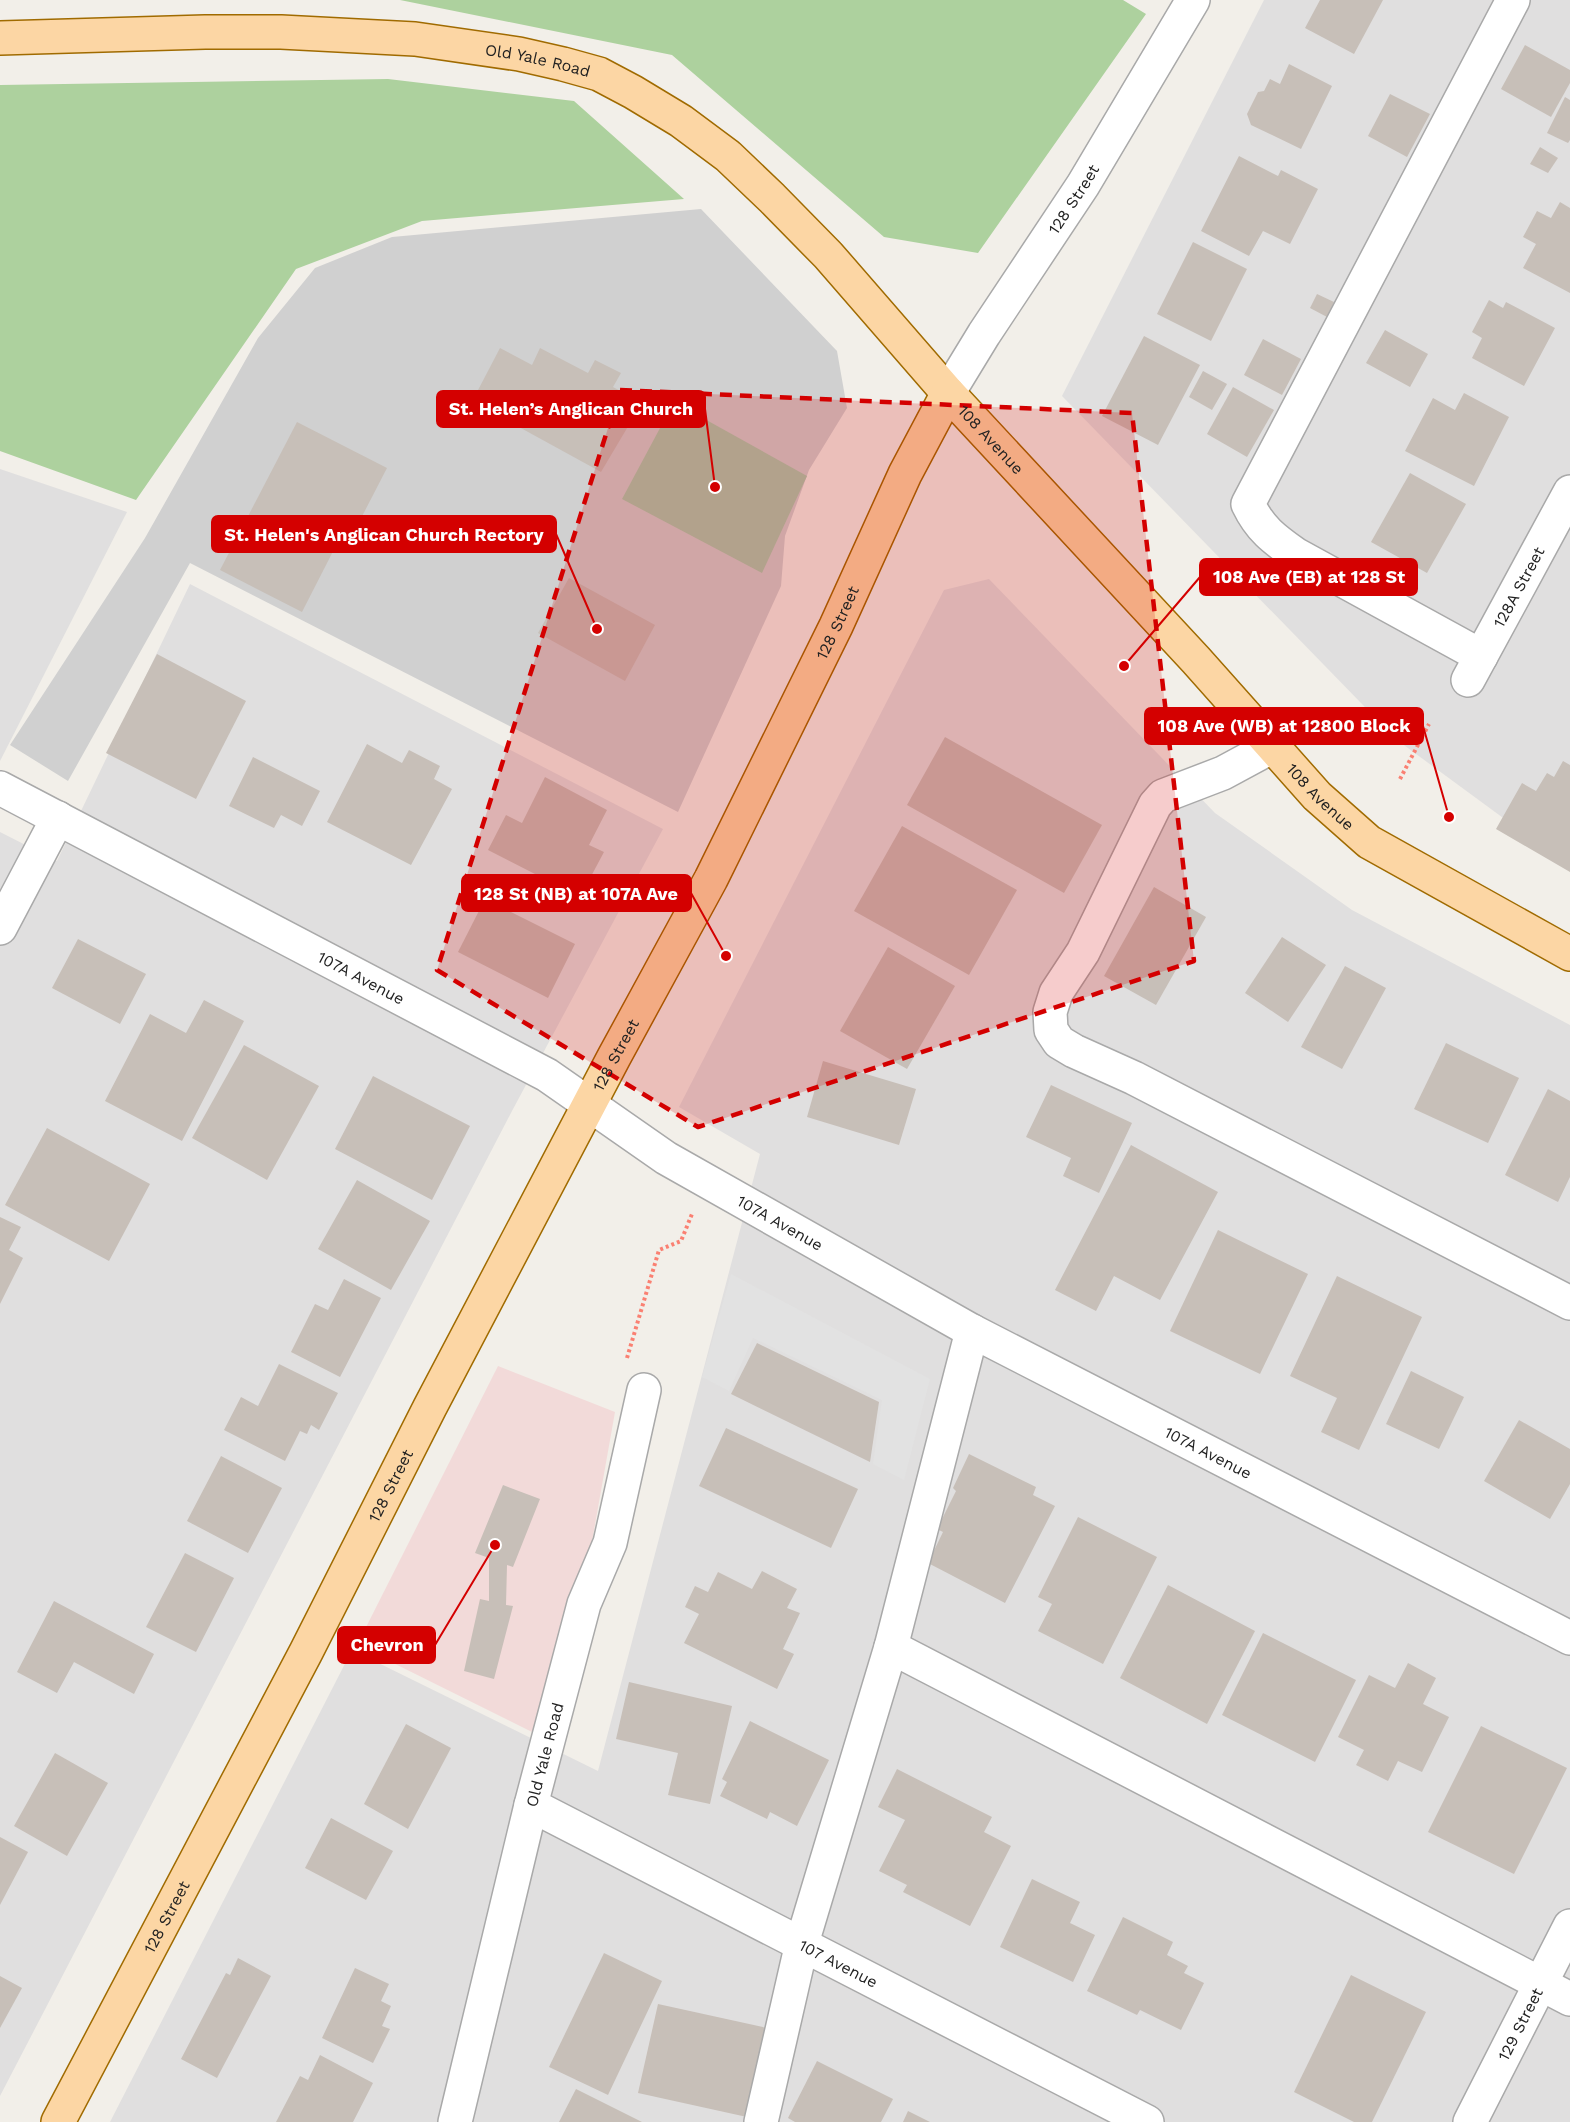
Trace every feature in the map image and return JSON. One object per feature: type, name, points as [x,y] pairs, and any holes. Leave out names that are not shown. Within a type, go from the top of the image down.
[{"type":"main road","name":"Old Yale Road","points":[[0,38],[281,32],[415,39],[519,54],[599,74],[681,121],[728,156],[828,255],[948,393]]},
{"type":"main road","name":"108 Avenue","points":[[948,393],[1317,796],[1369,842],[1570,954]]},
{"type":"main road","name":"128 Street","points":[[58,2122],[306,1652],[430,1407],[589,1104],[711,879],[836,626],[905,474],[948,393]]},
{"type":"street","name":"128 Street","points":[[948,393],[984,334],[1083,185],[1193,0]]},
{"type":"street","name":"128A Street","points":[[1514,0],[1248,504],[1256,521],[1268,534],[1295,554],[1474,668],[1570,492]]},
{"type":"street","points":[[1273,746],[1223,773],[1163,796],[1155,805],[1083,952],[1056,993],[1050,1012],[1051,1030],[1059,1042],[1074,1051],[1134,1078],[1570,1303]]},
{"type":"street","name":"107A Avenue","points":[[0,788],[547,1075],[666,1158],[972,1331],[1570,1638]]},
{"type":"street","points":[[0,928],[58,818]]},
{"type":"street","points":[[761,2122],[802,1943],[891,1647],[972,1331]]},
{"type":"street","name":"Old Yale Road","points":[[455,2122],[531,1805],[584,1604],[610,1543],[634,1379]]},
{"type":"street","points":[[891,1647],[1570,1999]]},
{"type":"street","name":"107 Avenue","points":[[531,1805],[1147,2122]]},
{"type":"street","name":"129 Street","points":[[1470,2122],[1570,1926]]},
{"type":"path","points":[[1400,779],[1429,724]]},
{"type":"path","points":[[634,1379],[659,1250],[681,1241],[694,1209]]},
{"type":"highlighted area","points":[[620,390],[1132,413],[1194,961],[698,1127],[437,970]]},
{"type":"shaded area","points":[[1264,0],[1570,0],[1570,867],[1397,740],[1062,396]]},
{"type":"shaded area","points":[[701,209],[837,351],[847,408],[809,470],[785,536],[781,586],[678,812],[190,563],[68,781],[10,745],[145,538],[258,338],[315,268],[392,237]]},
{"type":"shaded area","points":[[0,469],[127,512],[0,761]]},
{"type":"shaded area","points":[[989,579],[1215,813],[1352,910],[1570,1025],[1570,2122],[110,2122],[352,1650],[598,1771],[760,1154],[679,1107],[944,590]]},
{"type":"shaded area","points":[[190,584],[663,829],[512,1111],[0,2096],[0,832],[57,861]]},
{"type":"shaded area","points":[[731,1274],[930,1379],[904,1480],[873,1464],[882,1400],[753,1338],[729,1391],[702,1377]]},
{"type":"shaded area","points":[[498,1366],[615,1412],[556,1744],[357,1645]]},
{"type":"green space","points":[[400,0],[1123,0],[1146,14],[978,253],[884,237],[672,55]]},
{"type":"green space","points":[[388,79],[574,101],[684,199],[422,221],[296,269],[136,500],[0,451],[0,85]]},
{"type":"green space","points":[[674,402],[807,476],[762,573],[622,499]]},
{"type":"building","points":[[1320,0],[1383,0],[1354,54],[1305,28]]},
{"type":"building","points":[[1525,45],[1570,70],[1570,83],[1551,117],[1501,89]]},
{"type":"building","points":[[1289,64],[1332,86],[1301,149],[1251,125],[1247,114],[1258,92],[1264,91],[1270,79],[1280,84]]},
{"type":"building","points":[[1390,94],[1430,114],[1407,157],[1368,136]]},
{"type":"building","points":[[1565,97],[1570,100],[1570,140],[1568,143],[1547,133]]},
{"type":"building","points":[[1540,147],[1558,158],[1548,173],[1530,164]]},
{"type":"building","points":[[1239,156],[1278,176],[1281,170],[1318,189],[1290,244],[1263,231],[1249,256],[1201,231]]},
{"type":"building","points":[[1560,202],[1570,208],[1570,293],[1523,268],[1536,244],[1523,237],[1537,211],[1551,218]]},
{"type":"building","points":[[1193,242],[1247,269],[1211,341],[1157,314]]},
{"type":"building","points":[[1317,294],[1334,302],[1327,317],[1310,308]]},
{"type":"building","points":[[1489,300],[1503,308],[1506,302],[1555,328],[1524,386],[1472,358],[1482,338],[1472,332]]},
{"type":"building","points":[[1385,330],[1428,354],[1410,387],[1366,363]]},
{"type":"building","points":[[1144,336],[1200,365],[1158,445],[1102,416]]},
{"type":"building","points":[[1263,339],[1301,359],[1282,395],[1244,375]]},
{"type":"building","points":[[500,348],[532,365],[540,348],[588,373],[595,360],[621,373],[613,387],[642,403],[601,472],[497,415],[502,405],[477,392]]},
{"type":"building","points":[[1203,371],[1227,384],[1212,410],[1189,397]]},
{"type":"building","points":[[1233,387],[1274,410],[1247,457],[1207,434]]},
{"type":"building","points":[[1464,393],[1509,417],[1474,486],[1405,451],[1433,398],[1455,410]]},
{"type":"building","points":[[297,422],[387,468],[356,528],[347,524],[302,612],[220,570]]},
{"type":"building","points":[[1410,473],[1466,504],[1427,573],[1371,542]]},
{"type":"building","points":[[569,578],[655,625],[625,681],[538,633]]},
{"type":"building","points":[[157,654],[246,701],[196,799],[106,753]]},
{"type":"building","points":[[945,737],[1102,825],[1064,893],[907,805]]},
{"type":"building","points":[[367,744],[402,763],[409,750],[440,766],[434,779],[452,789],[411,865],[327,822]]},
{"type":"building","points":[[253,757],[320,791],[302,826],[281,815],[274,828],[229,806]]},
{"type":"building","points":[[1563,761],[1570,765],[1570,872],[1496,829],[1522,783],[1536,791],[1547,773],[1554,777]]},
{"type":"building","points":[[545,777],[607,810],[589,845],[604,852],[580,897],[488,850],[506,815],[522,823]]},
{"type":"building","points":[[902,826],[1017,890],[969,975],[854,911]]},
{"type":"building","points":[[1154,887],[1206,917],[1156,1005],[1104,976]]},
{"type":"building","points":[[485,899],[575,944],[548,998],[458,952]]},
{"type":"building","points":[[1282,937],[1326,965],[1288,1022],[1245,993]]},
{"type":"building","points":[[78,939],[146,974],[120,1024],[52,988]]},
{"type":"building","points":[[888,947],[955,986],[907,1069],[840,1031]]},
{"type":"building","points":[[1345,966],[1386,988],[1342,1069],[1301,1047]]},
{"type":"building","points":[[204,1000],[244,1021],[182,1141],[105,1101],[150,1014],[186,1033]]},
{"type":"building","points":[[1446,1043],[1519,1078],[1488,1143],[1414,1109]]},
{"type":"building","points":[[244,1045],[319,1086],[267,1180],[192,1138]]},
{"type":"building","points":[[823,1061],[916,1089],[899,1145],[807,1117]]},
{"type":"building","points":[[373,1076],[470,1126],[432,1200],[335,1149]]},
{"type":"building","points":[[1051,1085],[1132,1123],[1099,1193],[1063,1176],[1071,1158],[1026,1137]]},
{"type":"building","points":[[1548,1089],[1570,1101],[1570,1177],[1558,1202],[1505,1175]]},
{"type":"building","points":[[47,1128],[150,1184],[109,1261],[5,1205]]},
{"type":"building","points":[[1131,1145],[1218,1192],[1160,1300],[1114,1276],[1096,1311],[1055,1290]]},
{"type":"building","points":[[357,1180],[430,1221],[391,1290],[318,1249]]},
{"type":"building","points":[[0,1217],[21,1227],[9,1250],[23,1258],[0,1304]]},
{"type":"building","points":[[1218,1230],[1308,1274],[1260,1374],[1170,1331]]},
{"type":"building","points":[[1337,1276],[1422,1317],[1359,1450],[1321,1432],[1337,1398],[1290,1376]]},
{"type":"building","points":[[344,1279],[381,1298],[340,1377],[291,1352],[315,1304],[328,1310]]},
{"type":"building","points":[[757,1343],[879,1402],[870,1462],[731,1394]]},
{"type":"building","points":[[279,1364],[338,1393],[319,1430],[311,1425],[307,1434],[300,1431],[285,1461],[224,1430],[241,1397],[258,1406]]},
{"type":"building","points":[[1411,1371],[1464,1397],[1439,1449],[1386,1424]]},
{"type":"building","points":[[1519,1420],[1570,1449],[1570,1484],[1550,1519],[1484,1481]]},
{"type":"building","points":[[726,1428],[858,1489],[831,1548],[699,1486]]},
{"type":"building","points":[[969,1454],[1036,1487],[1033,1495],[1055,1506],[1005,1603],[928,1563],[943,1532],[937,1529],[956,1491],[953,1488]]},
{"type":"building","points":[[221,1456],[282,1488],[248,1553],[187,1521]]},
{"type":"building","points":[[503,1485],[540,1499],[513,1567],[507,1565],[506,1605],[513,1606],[494,1679],[464,1671],[480,1599],[489,1601],[489,1558],[475,1553]]},
{"type":"building","points":[[1078,1517],[1157,1557],[1103,1664],[1038,1631],[1052,1604],[1038,1597]]},
{"type":"building","points":[[185,1553],[234,1578],[196,1652],[146,1627]]},
{"type":"building","points":[[762,1571],[797,1589],[787,1608],[800,1613],[783,1649],[794,1654],[777,1689],[684,1643],[699,1614],[685,1607],[695,1586],[708,1592],[718,1572],[752,1589]]},
{"type":"building","points":[[1168,1585],[1255,1631],[1207,1724],[1120,1678]]},
{"type":"building","points":[[54,1601],[154,1654],[134,1694],[74,1662],[57,1693],[17,1672]]},
{"type":"building","points":[[1263,1633],[1356,1680],[1315,1762],[1222,1715]]},
{"type":"building","points":[[1408,1663],[1436,1678],[1423,1704],[1449,1717],[1422,1772],[1398,1761],[1388,1781],[1356,1765],[1364,1750],[1338,1737],[1369,1675],[1395,1688]]},
{"type":"building","points":[[629,1682],[732,1706],[710,1804],[668,1795],[678,1753],[616,1739]]},
{"type":"building","points":[[750,1721],[829,1760],[797,1826],[770,1812],[767,1819],[720,1796],[727,1782],[722,1779]]},
{"type":"building","points":[[406,1724],[451,1748],[408,1829],[364,1804]]},
{"type":"building","points":[[1481,1726],[1567,1768],[1514,1874],[1428,1832]]},
{"type":"building","points":[[55,1753],[108,1783],[67,1856],[14,1826]]},
{"type":"building","points":[[897,1769],[992,1817],[984,1832],[1011,1846],[970,1926],[903,1892],[907,1885],[879,1871],[905,1820],[878,1807]]},
{"type":"building","points":[[331,1818],[393,1851],[366,1900],[305,1868]]},
{"type":"building","points":[[0,1837],[28,1852],[0,1905]]},
{"type":"building","points":[[1032,1879],[1080,1902],[1070,1923],[1095,1935],[1073,1982],[1000,1947]]},
{"type":"building","points":[[1123,1917],[1173,1942],[1167,1955],[1188,1966],[1184,1973],[1204,1983],[1181,2030],[1140,2010],[1137,2015],[1087,1991]]},
{"type":"building","points":[[604,1953],[662,1981],[608,2095],[549,2067]]},
{"type":"building","points":[[238,1958],[271,1976],[217,2078],[181,2059],[226,1973],[230,1975]]},
{"type":"building","points":[[355,1968],[389,1984],[381,2001],[391,2006],[382,2026],[390,2029],[373,2063],[322,2038]]},
{"type":"building","points":[[1351,1975],[1426,2012],[1372,2122],[1354,2122],[1294,2092]]},
{"type":"building","points":[[0,1976],[22,1988],[0,2028]]},
{"type":"building","points":[[658,2004],[767,2028],[747,2117],[638,2093]]},
{"type":"building","points":[[320,2055],[373,2083],[353,2122],[276,2122],[300,2076],[308,2080]]},
{"type":"building","points":[[817,2061],[893,2099],[881,2122],[795,2122],[788,2118]]},
{"type":"building","points":[[576,2089],[642,2122],[559,2122]]},
{"type":"building","points":[[908,2111],[930,2122],[903,2122]]},
{"type":"place","name":"St. Helen’s Anglican Church","points":[[715,487]]},
{"type":"place","name":"St. Helen's Anglican Church Rectory","points":[[597,629]]},
{"type":"place","name":"108 Ave (EB) at 128 St","points":[[1124,666]]},
{"type":"place","name":"108 Ave (WB) at 12800 Block","points":[[1449,817]]},
{"type":"place","name":"128 St (NB) at 107A Ave","points":[[726,956]]},
{"type":"place","name":"Chevron","points":[[495,1545]]}]
